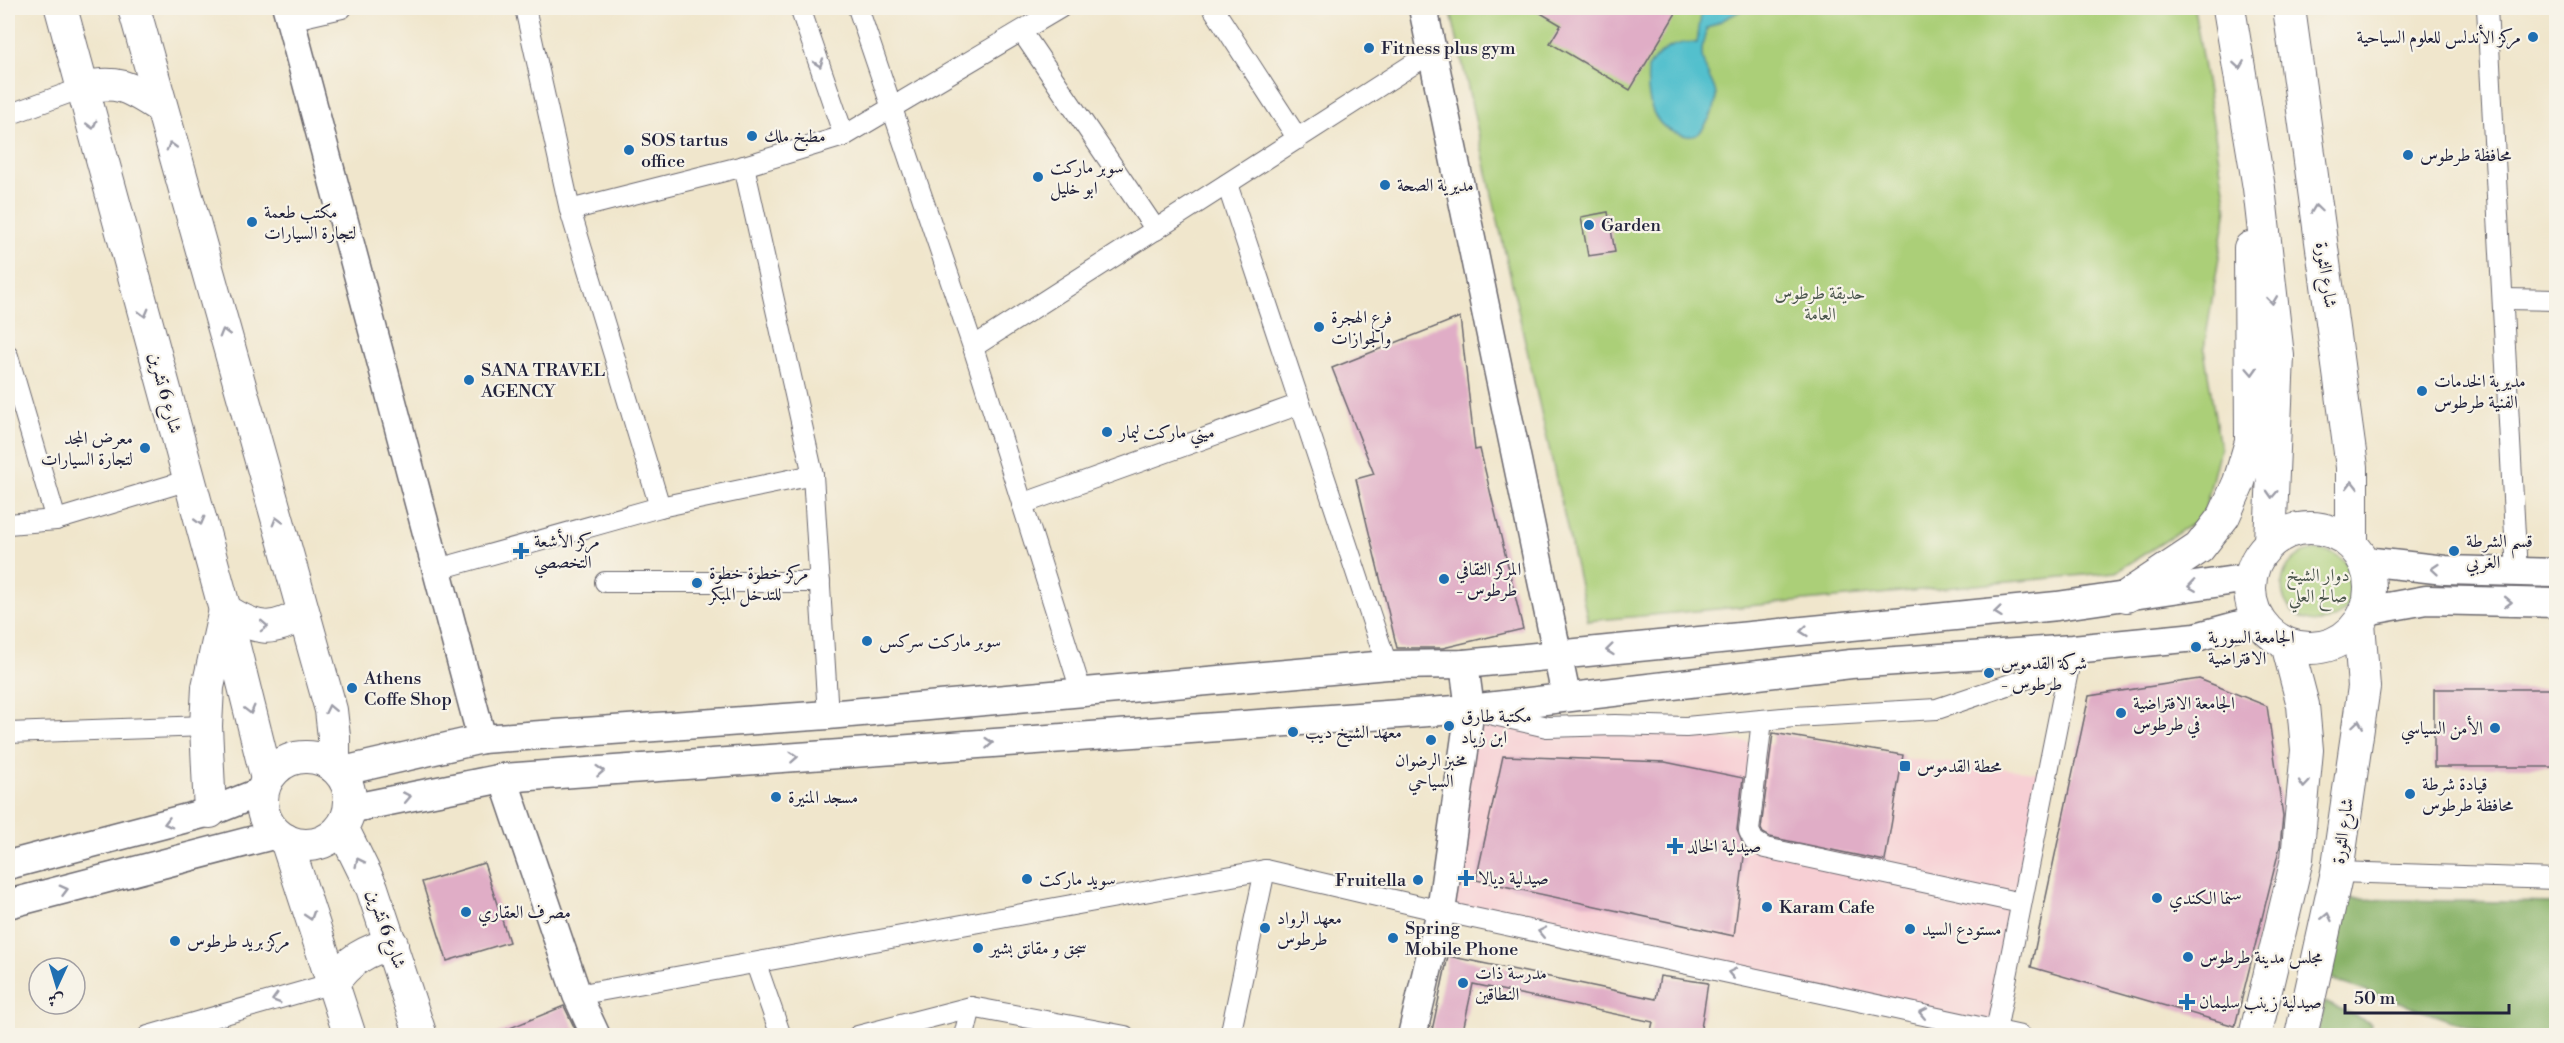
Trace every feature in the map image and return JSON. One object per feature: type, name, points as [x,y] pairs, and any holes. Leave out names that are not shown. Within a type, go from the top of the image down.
[{"type":"main road","name":"شارع 6 تشرين","points":[[61,8],[225,610],[265,785]]},
{"type":"main road","points":[[134,8],[331,710],[336,769]]},
{"type":"main road","points":[[1423,8],[1566,696]]},
{"type":"main road","points":[[2229,8],[2259,188],[2278,356],[2270,542]]},
{"type":"main road","name":"شارع الثورة","points":[[2289,8],[2352,467],[2358,552]]},
{"type":"main road","points":[[289,14],[435,570],[482,739]]},
{"type":"main road","points":[[82,88],[111,82],[123,85],[160,107]]},
{"type":"main road","points":[[2127,596],[2199,548],[2224,516],[2239,483],[2251,442],[2252,381],[2248,302],[2250,237],[2259,188]]},
{"type":"main road","points":[[2320,528],[2337,533],[2358,552],[2370,577],[2370,594],[2363,617],[2345,637],[2327,646],[2307,648],[2287,644],[2275,638],[2258,620],[2250,598],[2249,578],[2257,558],[2270,542],[2294,530],[2320,528]]},
{"type":"main road","points":[[2358,552],[2445,570],[2556,573]]},
{"type":"main road","points":[[336,769],[482,739],[828,715],[1387,665],[1464,664],[2057,606],[2249,578]]},
{"type":"main road","points":[[2363,617],[2426,600],[2556,603]]},
{"type":"main road","points":[[210,812],[206,726],[213,658],[225,610],[244,622],[268,627],[286,623],[303,613]]},
{"type":"main road","name":"شارع الثورة","points":[[2301,1035],[2337,872],[2364,687],[2363,617]]},
{"type":"main road","points":[[345,818],[503,778],[1470,709],[1851,664],[2071,657],[2196,637],[2258,620]]},
{"type":"main road","points":[[2255,1035],[2297,860],[2307,750],[2303,705],[2287,644]]},
{"type":"main road","points":[[1412,1035],[1441,911],[1470,709],[1464,664]]},
{"type":"main road","points":[[8,865],[210,812],[265,785],[286,762],[298,758],[323,760],[336,769],[346,783],[345,818],[330,837],[316,844],[301,845],[281,837],[8,904]]},
{"type":"main road","points":[[503,778],[577,996],[596,1035]]},
{"type":"main road","points":[[265,785],[262,807],[267,822],[281,837],[350,1035]]},
{"type":"main road","name":"شارع 6 تشرين","points":[[345,818],[392,944],[422,1035]]},
{"type":"main road","points":[[333,983],[341,971],[364,953],[392,944]]},
{"type":"street","points":[[289,14],[342,8]]},
{"type":"street","points":[[525,8],[570,210],[660,507]]},
{"type":"street","points":[[800,8],[844,136]]},
{"type":"street","points":[[858,8],[973,347],[1081,691]]},
{"type":"street","points":[[570,210],[744,166],[844,136],[1022,32],[1058,8]]},
{"type":"street","points":[[1213,8],[1298,139]]},
{"type":"street","points":[[2487,8],[2517,573]]},
{"type":"street","points":[[1022,32],[1155,230]]},
{"type":"street","points":[[973,347],[1432,52]]},
{"type":"street","points":[[8,116],[82,88]]},
{"type":"street","points":[[744,166],[813,475],[828,715]]},
{"type":"street","points":[[1227,184],[1387,665]]},
{"type":"street","points":[[2503,299],[2556,300]]},
{"type":"street","points":[[8,356],[14,403],[56,520]]},
{"type":"street","points":[[1022,504],[1300,404]]},
{"type":"street","points":[[435,570],[660,507],[813,475]]},
{"type":"street","points":[[8,524],[56,520],[189,480]]},
{"type":"street","points":[[605,582],[820,582]]},
{"type":"street","points":[[1470,709],[1547,728],[1614,725],[1686,727],[1937,709],[2071,657]]},
{"type":"street","points":[[1996,1032],[2071,657]]},
{"type":"street","points":[[1762,720],[1749,831],[1754,841],[1765,848],[2021,903]]},
{"type":"street","points":[[8,733],[206,726]]},
{"type":"street","points":[[1230,1035],[1265,870]]},
{"type":"street","points":[[577,996],[1265,870],[1441,911],[1996,1032],[2021,1035]]},
{"type":"street","points":[[2337,872],[2556,879]]},
{"type":"street","points":[[756,964],[781,1035]]},
{"type":"street","points":[[151,1035],[333,983]]},
{"type":"street","points":[[858,1035],[971,1007],[1125,1035]]},
{"type":"street","points":[[964,1035],[971,1007]]},
{"type":"shaded area","points":[[1477,718],[1610,728],[2046,773],[1996,1029],[1441,911]]},
{"type":"green space","name":"حديقة طرطوس العامة","points":[[1450,8],[2194,8],[2227,208],[2204,349],[2220,448],[2203,517],[2116,572],[1588,621]]},
{"type":"green space","name":"دوار الشيخ صالح العلي","points":[[2318,550],[2338,556],[2348,566],[2354,586],[2348,606],[2338,616],[2318,622],[2298,616],[2288,606],[2282,586],[2288,566],[2298,556]]},
{"type":"green space","points":[[2347,899],[2556,903],[2556,1035],[2492,1035],[2330,979]]},
{"type":"green space","points":[[2325,1002],[2372,1024],[2370,1035],[2318,1035]]},
{"type":"water","points":[[1702,8],[1746,8],[1707,28],[1702,55],[1716,99],[1709,119],[1702,129],[1696,135],[1689,136],[1670,131],[1656,118],[1649,99],[1648,68],[1657,56],[1669,48],[1682,43],[1697,43]]},
{"type":"building","points":[[1532,8],[1679,8],[1630,90],[1550,43],[1561,25]]},
{"type":"building","points":[[1608,212],[1615,252],[1588,256],[1581,217]]},
{"type":"building","name":"المركز الثقافي - طرطوس","points":[[1460,317],[1475,450],[1480,449],[1523,629],[1443,648],[1397,648],[1356,479],[1374,474],[1332,368]]},
{"type":"building","name":"سنما الكندي","points":[[2199,679],[2267,706],[2283,816],[2280,846],[2235,1026],[2031,967],[2089,696]]},
{"type":"building","name":"الأمن السياسي","points":[[2434,689],[2556,689],[2556,767],[2434,767]]},
{"type":"building","points":[[1773,733],[1903,755],[1885,861],[1770,837],[1763,833],[1761,829]]},
{"type":"building","points":[[1503,756],[1665,762],[1743,778],[1737,830],[1745,849],[1734,936],[1476,880]]},
{"type":"building","name":"مصرف العقاري","points":[[484,863],[509,942],[447,961],[422,882]]},
{"type":"building","points":[[1448,956],[1656,999],[1660,976],[1708,983],[1700,1035],[1650,1035],[1653,1022],[1473,984],[1462,1035],[1431,1035]]},
{"type":"building","points":[[564,1006],[578,1035],[493,1035]]},
{"type":"place","name":"مركز الأندلس للعلوم السياحية","points":[[2533,37]]},
{"type":"place","name":"Fitness plus gym","points":[[1369,48]]},
{"type":"place","name":"مطبخ ملك","points":[[752,136]]},
{"type":"place","name":"SOS tartus office","points":[[629,150]]},
{"type":"place","name":"محافظة طرطوس","points":[[2408,155]]},
{"type":"place","name":"سوبر ماركت ابو خليل","points":[[1038,177]]},
{"type":"place","name":"مديرية الصحة","points":[[1385,185]]},
{"type":"place","name":"مكتب طعمة لتجارة السيارات","points":[[252,222]]},
{"type":"place","name":"Garden","points":[[1589,225]]},
{"type":"place","name":"فرع الهجرة والجوازات","points":[[1319,327]]},
{"type":"place","name":"SANA TRAVEL AGENCY","points":[[469,380]]},
{"type":"place","name":"مديرية الخدمات الفنية طرطوس","points":[[2422,391]]},
{"type":"place","name":"ميني ماركت ليمار","points":[[1107,432]]},
{"type":"place","name":"معرض المجد لتجارة السيارات","points":[[145,448]]},
{"type":"place","name":"مركز الأشعة التخصصي","points":[[521,551]]},
{"type":"place","name":"قسم الشرطة الغربي","points":[[2454,551]]},
{"type":"place","name":"المركز الثقافي - طرطوس","points":[[1444,579]]},
{"type":"place","name":"مركز خطوة خطوة للتدخل المبكر","points":[[697,583]]},
{"type":"place","name":"سوبر ماركت سركس","points":[[867,641]]},
{"type":"place","name":"الجامعة السورية الافتراضية","points":[[2196,647]]},
{"type":"place","name":"شركة القدموس - طرطوس","points":[[1989,673]]},
{"type":"place","name":"Athens Coffe Shop","points":[[352,688]]},
{"type":"place","name":"الجامعة الافتراضية في طرطوس","points":[[2121,713]]},
{"type":"place","name":"مكتبة طارق ابن زياد","points":[[1449,726]]},
{"type":"place","name":"الأمن السياسي","points":[[2495,728]]},
{"type":"place","name":"معهد الشيخ ديب","points":[[1293,732]]},
{"type":"place","name":"مخبز الرضوان السياحي","points":[[1431,740]]},
{"type":"place","name":"محطة القدموس","points":[[1905,766]]},
{"type":"place","name":"قيادة شرطة محافظة طرطوس","points":[[2410,794]]},
{"type":"place","name":"مسجد المنيرة","points":[[776,797]]},
{"type":"place","name":"صيدلية الخالد","points":[[1675,846]]},
{"type":"place","name":"صيدلية ديالا","points":[[1466,878]]},
{"type":"place","name":"سويد ماركت","points":[[1027,879]]},
{"type":"place","name":"Fruitella","points":[[1418,880]]},
{"type":"place","name":"سنما الكندي","points":[[2157,898]]},
{"type":"place","name":"Karam Cafe","points":[[1767,907]]},
{"type":"place","name":"مصرف العقاري","points":[[466,912]]},
{"type":"place","name":"معهد الرواد طرطوس","points":[[1265,928]]},
{"type":"place","name":"مستودع السيد","points":[[1910,929]]},
{"type":"place","name":"Spring Mobile Phone","points":[[1393,938]]},
{"type":"place","name":"مركز بريد طرطوس","points":[[175,941]]},
{"type":"place","name":"سجق و مقانق بشير","points":[[978,948]]},
{"type":"place","name":"مجلس مدينة طرطوس","points":[[2188,957]]},
{"type":"place","name":"مدرسة ذات النطاقين","points":[[1463,983]]},
{"type":"place","name":"صيدلية زينب سليمان","points":[[2187,1002]]}]
